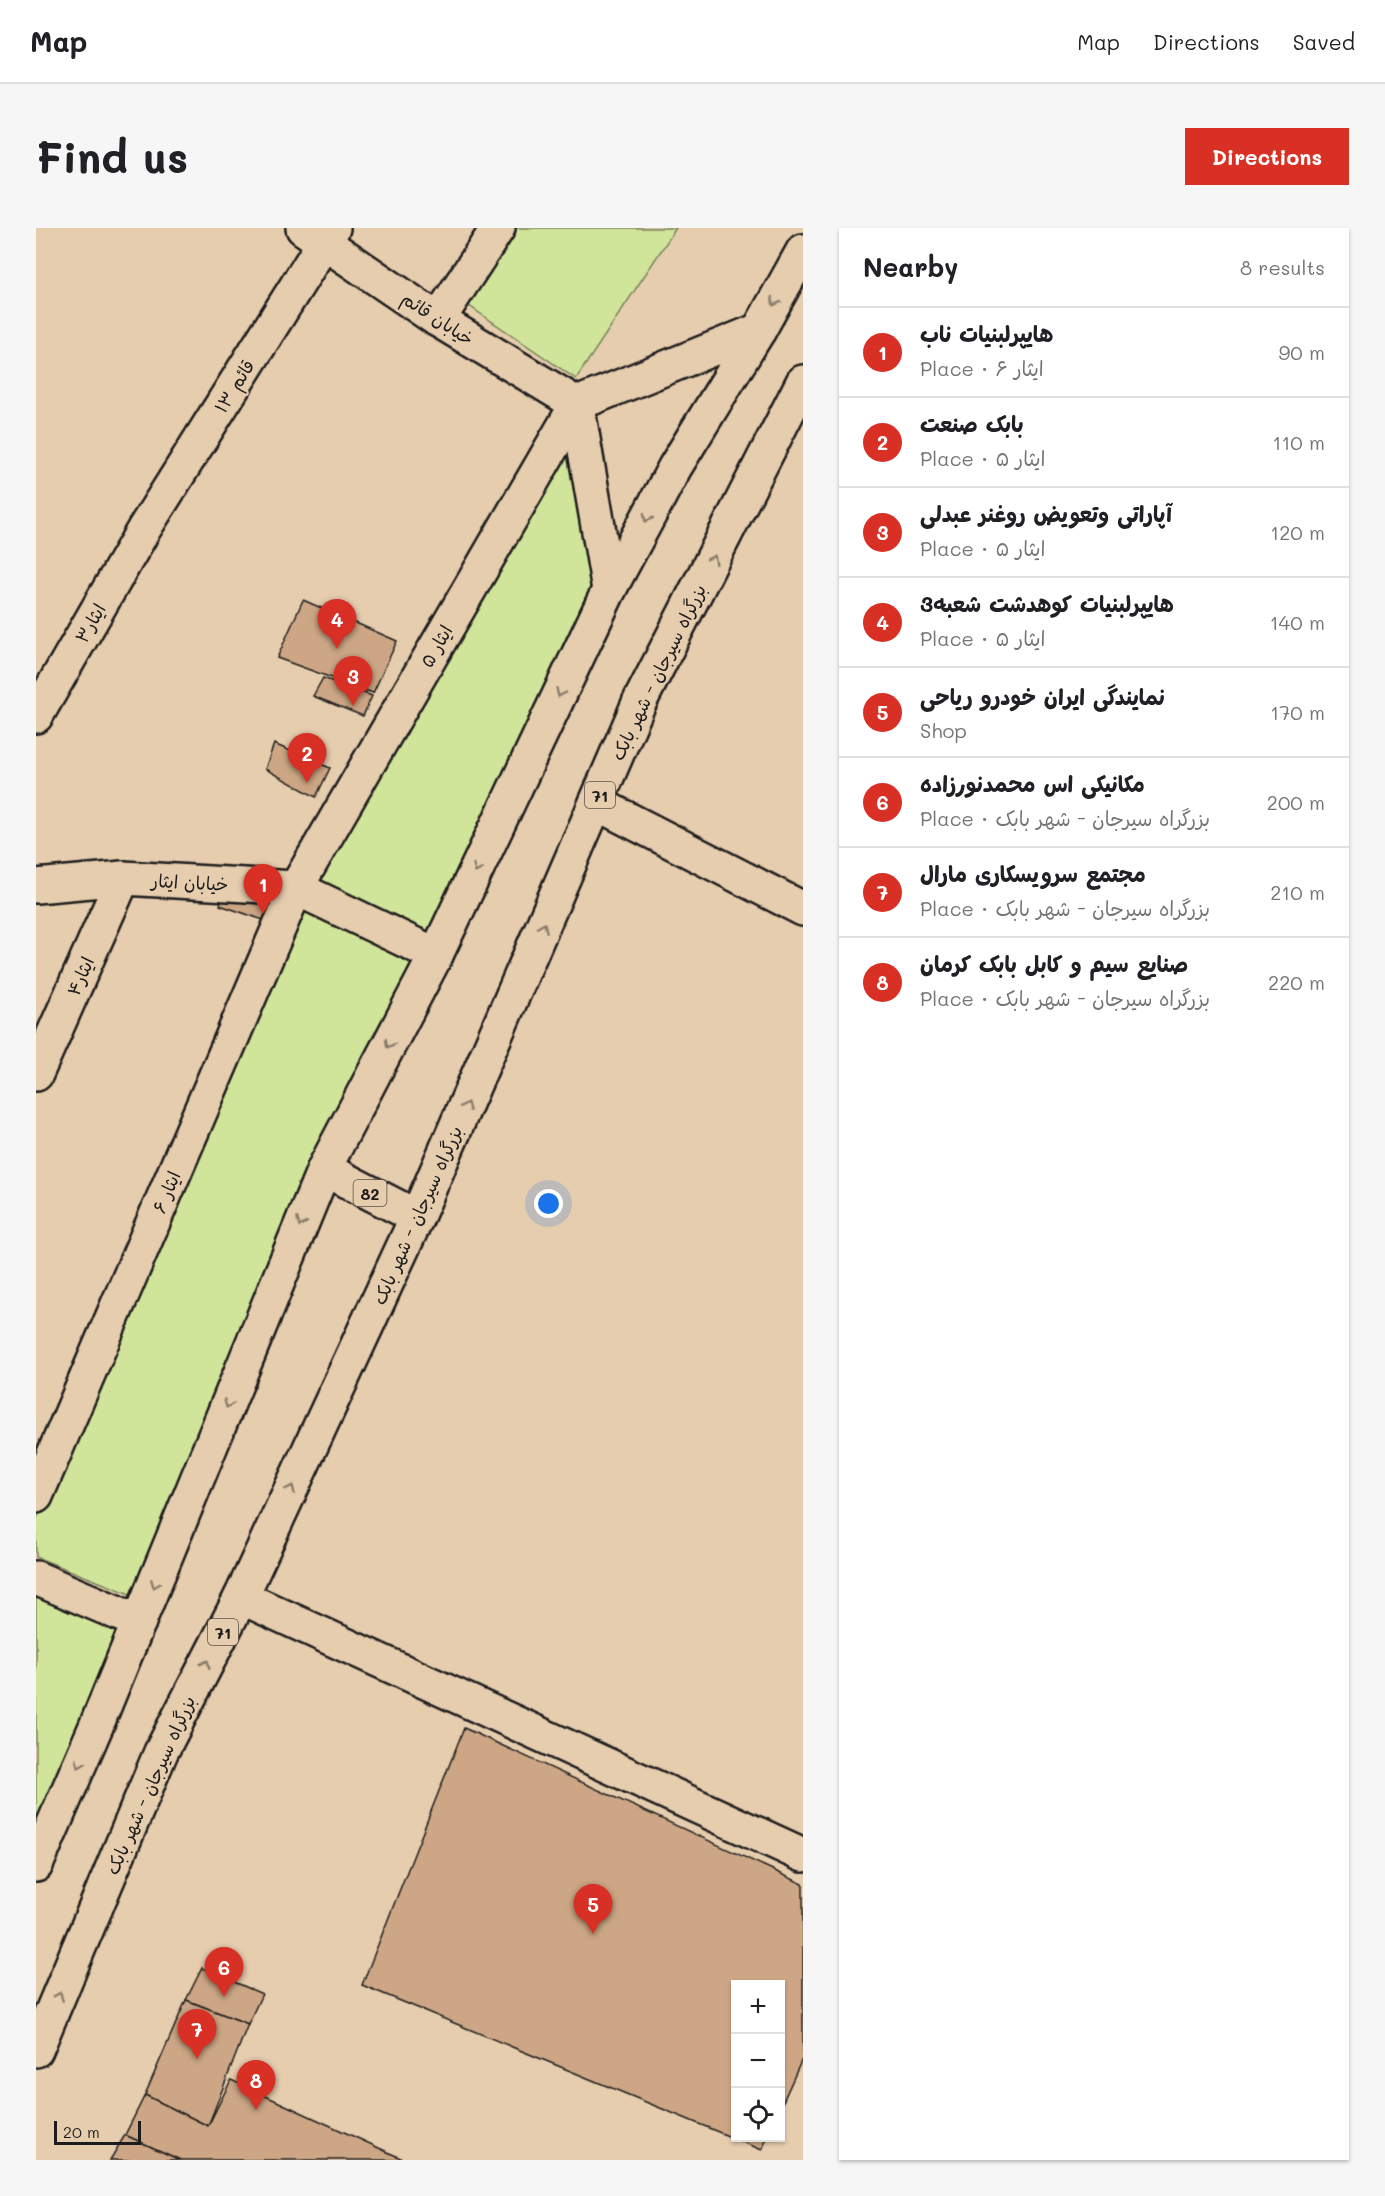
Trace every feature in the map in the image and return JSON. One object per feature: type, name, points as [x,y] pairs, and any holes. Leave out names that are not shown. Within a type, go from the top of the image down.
[{"type":"main road","points":[[438,320],[498,228]]},
{"type":"main road","name":"خیابان قائم","points":[[320,233],[438,320],[577,404]]},
{"type":"main road","name":"قائم ۱۳","points":[[144,530],[320,233]]},
{"type":"main road","points":[[36,1865],[139,1622],[324,1169],[436,955],[609,590],[675,467],[759,330],[803,251]]},
{"type":"main road","points":[[609,590],[577,404],[759,330]]},
{"type":"main road","name":"بزرگراه سیرجان - شهر بابک","points":[[36,2050],[161,1752],[241,1597],[417,1217],[639,704],[795,418],[803,382]]},
{"type":"main road","name":"ایثار ۵","points":[[296,888],[577,404]]},
{"type":"main road","name":"ایثار۳","points":[[36,716],[144,530]]},
{"type":"main road","points":[[596,803],[803,909]]},
{"type":"main road","name":"خیابان ایثار","points":[[36,886],[123,878],[296,888],[436,955]]},
{"type":"main road","name":"ایثار۴","points":[[36,1074],[123,878]]},
{"type":"main road","name":"ایثار ۶","points":[[36,1496],[296,888]]},
{"type":"main road","name":"82","points":[[324,1169],[417,1217]]},
{"type":"main road","points":[[36,1578],[139,1622]]},
{"type":"main road","points":[[241,1597],[803,1855]]},
{"type":"green space","points":[[510,228],[676,228],[576,379],[462,301]]},
{"type":"green space","points":[[573,437],[598,587],[428,940],[309,882]]},
{"type":"green space","points":[[302,908],[421,961],[130,1594],[36,1557],[36,1520]]},
{"type":"green space","points":[[36,1597],[120,1632],[36,1829]]},
{"type":"building","points":[[303,600],[397,641],[373,693],[277,658]]},
{"type":"building","points":[[323,678],[372,696],[363,716],[313,696]]},
{"type":"building","points":[[274,744],[330,768],[316,797],[265,769]]},
{"type":"building","points":[[227,888],[288,891],[275,924],[220,905]]},
{"type":"building","points":[[464,1728],[803,1884],[803,2057],[785,2097],[785,1980],[731,1980],[731,2137],[362,1985]]},
{"type":"building","points":[[202,1968],[262,1994],[248,2024],[186,2000]]},
{"type":"building","points":[[186,2000],[248,2024],[208,2126],[145,2095]]},
{"type":"building","points":[[231,2080],[405,2160],[180,2160],[125,2135],[145,2095],[208,2126]]},
{"type":"building","points":[[125,2135],[180,2160],[110,2160]]},
{"type":"building","points":[[743,2142],[765,2142],[762,2150]]},
{"type":"place","name":"هایپرلبنیات کوهدشت شعبه3","points":[[337,649]]},
{"type":"place","name":"آپاراتی وتعویض روغنر عبدلی","points":[[353,706]]},
{"type":"place","name":"بابک صنعت","points":[[307,783]]},
{"type":"place","name":"هایپرلبنیات ناب","points":[[263,914]]},
{"type":"place","name":"نمایندگی ایران خودرو ریاحی","points":[[593,1934]]},
{"type":"place","name":"مکانیکی اس محمدنورزاده","points":[[224,1997]]},
{"type":"place","name":"مجتمع سرویسکاری مارال","points":[[197,2059]]},
{"type":"place","name":"صنایع سیم و کابل بابک کرمان","points":[[256,2110]]}]
